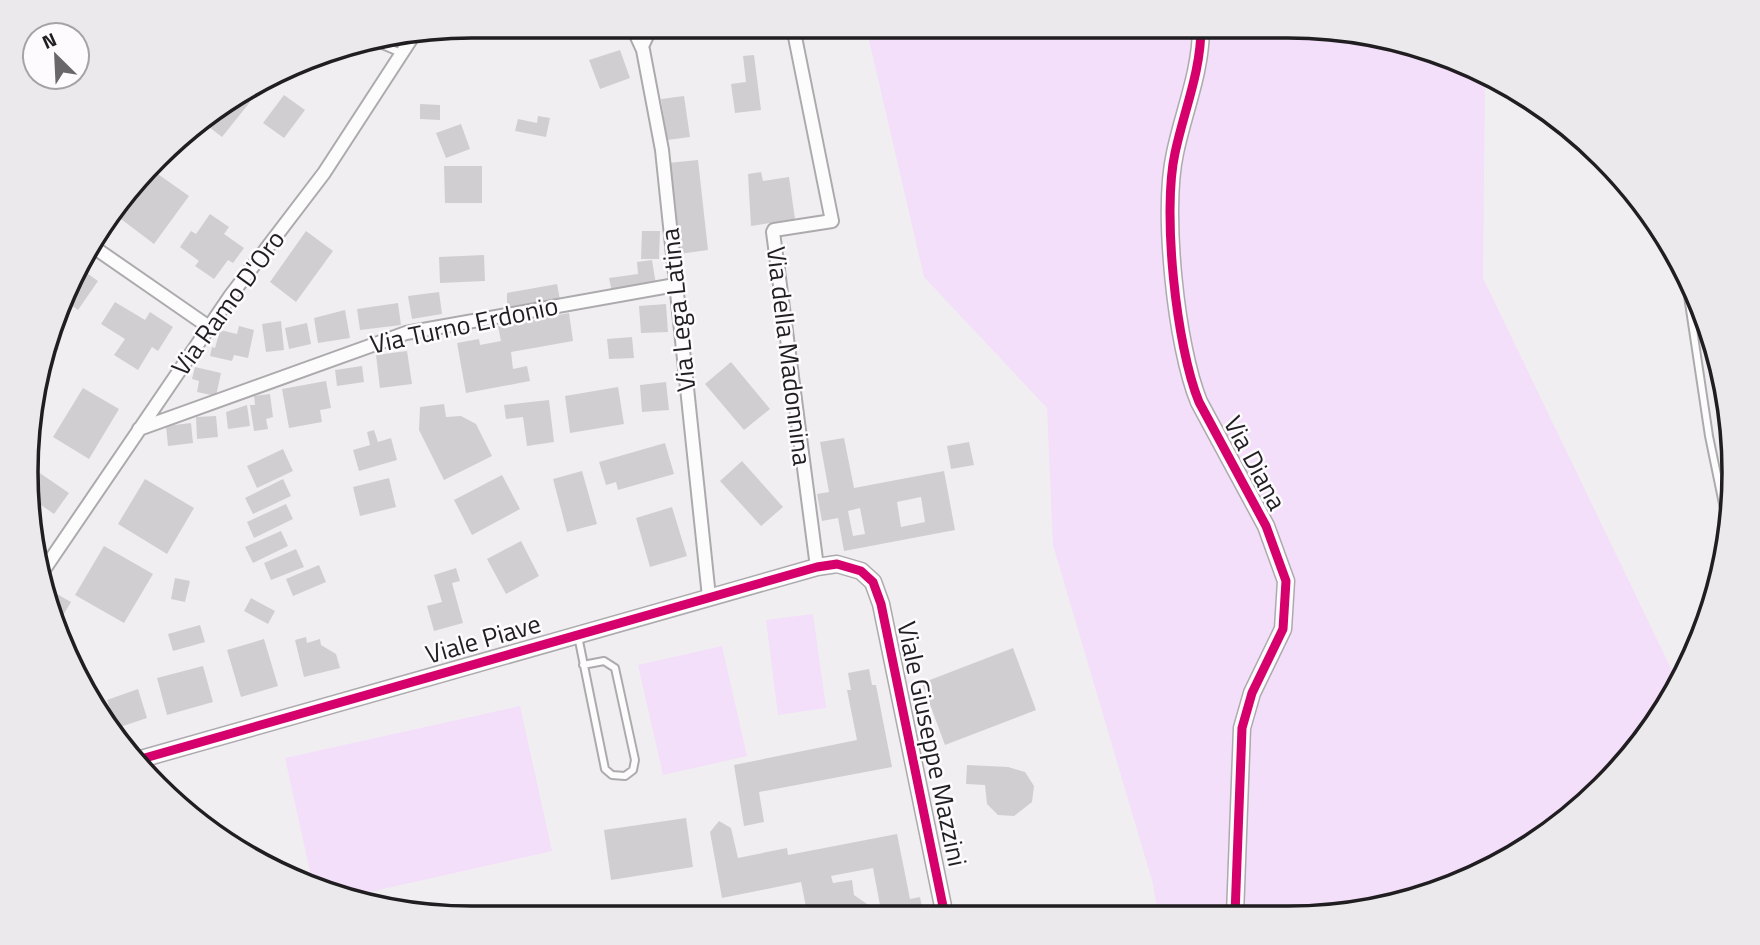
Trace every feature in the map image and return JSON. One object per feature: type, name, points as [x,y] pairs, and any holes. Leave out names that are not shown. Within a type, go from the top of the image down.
[{"type":"street","name":"Via Lega Latina","points":[[638,38],[643,50],[662,150],[709,597]]},
{"type":"street","name":"Via della Madonnina","points":[[795,38],[832,221],[773,232],[817,567]]},
{"type":"street","name":"Via Diana","points":[[1200,38],[1197,75],[1174,155],[1170,194],[1171,232],[1183,345],[1194,390],[1274,543],[1284,571],[1287,593],[1283,629],[1255,686],[1242,728],[1235,906]]},
{"type":"street","name":"Via Ramo D'Oro","points":[[48,563],[209,327],[324,173],[409,43]]},
{"type":"street","points":[[99,251],[209,327]]},
{"type":"street","name":"Via Turno Erdonio","points":[[139,429],[406,332],[676,285]]},
{"type":"street","name":"Viale Piave","points":[[145,758],[817,567],[846,565],[862,571],[873,582]]},
{"type":"street","name":"Viale Giuseppe Mazzini","points":[[873,582],[881,604],[943,906]]},
{"type":"lane","points":[[643,50],[649,38]]},
{"type":"lane","points":[[386,47],[402,54]]},
{"type":"lane","points":[[1691,313],[1721,493]]},
{"type":"lane","points":[[578,634],[583,664],[605,769],[612,775],[625,776],[633,770],[635,760],[615,668],[604,661],[583,664]]},
{"type":"shaded area","points":[[869,38],[1316,39],[1400,53],[1479,83],[1485,86],[1483,278],[1673,672],[1663,690],[1632,737],[1574,799],[1529,833],[1454,873],[1400,892],[1344,903],[1316,906],[1156,906],[1153,884],[1053,545],[1047,408],[924,277]]},
{"type":"shaded area","points":[[813,614],[826,708],[778,715],[766,620]]},
{"type":"shaded area","points":[[722,646],[747,756],[663,775],[638,665]]},
{"type":"shaded area","points":[[520,706],[552,851],[365,893],[333,883],[311,875],[285,758]]},
{"type":"building","points":[[620,50],[630,78],[600,89],[589,60]]},
{"type":"building","points":[[754,55],[761,110],[735,113],[731,84],[746,82],[743,56]]},
{"type":"building","points":[[284,95],[305,110],[284,138],[263,123]]},
{"type":"building","points":[[684,96],[690,137],[667,140],[661,99]]},
{"type":"building","points":[[250,102],[222,137],[209,127]]},
{"type":"building","points":[[420,104],[440,105],[440,120],[420,119]]},
{"type":"building","points":[[538,116],[550,118],[546,137],[515,131],[518,119],[537,123]]},
{"type":"building","points":[[461,124],[470,149],[446,158],[436,133]]},
{"type":"building","points":[[698,160],[708,250],[679,254],[668,163]]},
{"type":"building","points":[[444,166],[482,166],[482,203],[445,203]]},
{"type":"building","points":[[761,172],[763,181],[789,177],[795,219],[751,226],[748,174]]},
{"type":"building","points":[[158,174],[189,196],[154,244],[121,219]]},
{"type":"building","points":[[210,214],[229,227],[224,234],[244,248],[233,263],[228,260],[214,279],[195,266],[199,261],[180,247],[191,231],[196,234]]},
{"type":"building","points":[[306,231],[333,251],[296,302],[270,282]]},
{"type":"building","points":[[642,231],[660,231],[659,259],[641,259]]},
{"type":"building","points":[[484,255],[485,281],[440,283],[439,257]]},
{"type":"building","points":[[652,260],[656,285],[612,292],[609,278],[638,274],[637,262]]},
{"type":"building","points":[[87,273],[98,281],[78,310],[72,306]]},
{"type":"building","points":[[557,284],[560,300],[507,310],[507,293]]},
{"type":"building","points":[[439,292],[442,314],[412,319],[408,296]]},
{"type":"building","points":[[115,302],[145,320],[150,312],[173,327],[158,351],[152,347],[138,370],[114,355],[125,339],[101,324]]},
{"type":"building","points":[[398,303],[401,325],[360,330],[357,309]]},
{"type":"building","points":[[666,304],[668,332],[641,333],[639,306]]},
{"type":"building","points":[[345,310],[350,338],[318,343],[314,318]]},
{"type":"building","points":[[569,313],[573,341],[511,352],[513,369],[527,366],[530,381],[466,393],[457,343],[479,339],[480,345],[501,341],[498,326]]},
{"type":"building","points":[[281,321],[284,350],[266,352],[262,324]]},
{"type":"building","points":[[307,323],[311,344],[289,349],[285,328]]},
{"type":"building","points":[[239,326],[254,330],[248,358],[234,355],[232,361],[210,356],[220,330],[237,334]]},
{"type":"building","points":[[632,337],[634,358],[609,359],[607,339]]},
{"type":"building","points":[[407,351],[412,384],[380,388],[376,355]]},
{"type":"building","points":[[731,362],[770,409],[744,430],[705,384]]},
{"type":"building","points":[[362,366],[364,382],[337,386],[335,370]]},
{"type":"building","points":[[195,367],[221,373],[216,396],[197,392],[199,381],[192,379]]},
{"type":"building","points":[[326,381],[331,408],[320,410],[322,422],[289,428],[282,389]]},
{"type":"building","points":[[666,382],[669,410],[642,412],[640,385]]},
{"type":"building","points":[[618,387],[624,424],[570,433],[565,396]]},
{"type":"building","points":[[83,388],[119,409],[89,459],[53,437]]},
{"type":"building","points":[[270,394],[273,417],[266,419],[268,429],[254,431],[250,405],[255,405],[254,396]]},
{"type":"building","points":[[549,400],[554,442],[527,446],[523,417],[506,419],[504,405]]},
{"type":"building","points":[[444,404],[446,417],[461,416],[476,424],[492,456],[444,480],[419,430],[420,407]]},
{"type":"building","points":[[247,405],[250,426],[228,429],[226,412]]},
{"type":"building","points":[[216,416],[218,437],[197,439],[196,417]]},
{"type":"building","points":[[191,423],[193,443],[168,446],[166,426]]},
{"type":"building","points":[[374,430],[378,442],[391,438],[397,460],[359,471],[353,450],[370,445],[367,432]]},
{"type":"building","points":[[844,438],[854,488],[944,471],[955,530],[844,551],[838,518],[822,521],[817,494],[829,492],[820,442]],"holes":[[[921,497],[925,522],[901,527],[897,502]],[[860,508],[865,534],[853,536],[848,511]]]},
{"type":"building","points":[[969,442],[974,465],[951,469],[947,446]]},
{"type":"building","points":[[665,443],[674,474],[618,490],[616,482],[606,485],[599,462]]},
{"type":"building","points":[[283,449],[293,471],[257,488],[247,466]]},
{"type":"building","points":[[742,461],[783,507],[761,526],[720,481]]},
{"type":"building","points":[[582,471],[597,524],[567,532],[553,479]]},
{"type":"building","points":[[38,472],[69,493],[54,514],[39,504]]},
{"type":"building","points":[[502,475],[520,509],[472,535],[454,500]]},
{"type":"building","points":[[389,478],[396,507],[360,516],[353,487]]},
{"type":"building","points":[[145,479],[194,508],[167,554],[118,524]]},
{"type":"building","points":[[283,479],[291,496],[253,514],[245,498]]},
{"type":"building","points":[[286,504],[293,519],[254,538],[247,522]]},
{"type":"building","points":[[672,507],[687,556],[650,567],[636,518]]},
{"type":"building","points":[[281,531],[288,546],[253,563],[245,547]]},
{"type":"building","points":[[521,541],[539,576],[506,594],[487,559]]},
{"type":"building","points":[[104,546],[153,574],[124,623],[75,595]]},
{"type":"building","points":[[296,549],[304,567],[271,580],[264,563]]},
{"type":"building","points":[[319,565],[326,582],[293,596],[286,579]]},
{"type":"building","points":[[456,568],[460,581],[452,583],[463,623],[434,631],[427,606],[442,602],[434,575]]},
{"type":"building","points":[[175,578],[190,581],[185,602],[171,599]]},
{"type":"building","points":[[56,593],[71,602],[63,615]]},
{"type":"building","points":[[251,598],[275,611],[268,624],[244,611]]},
{"type":"building","points":[[200,625],[205,642],[173,651],[168,634]]},
{"type":"building","points":[[306,637],[307,643],[320,639],[321,645],[336,654],[340,668],[304,677],[295,640]]},
{"type":"building","points":[[264,639],[278,686],[241,697],[227,650]]},
{"type":"building","points":[[1013,648],[1036,710],[945,745],[922,683]]},
{"type":"building","points":[[203,666],[213,702],[167,715],[157,678]]},
{"type":"building","points":[[869,669],[872,685],[876,685],[892,767],[759,792],[764,822],[744,826],[734,765],[857,740],[847,690],[851,690],[848,673]]},
{"type":"building","points":[[138,689],[147,718],[121,727],[107,700]]},
{"type":"building","points":[[967,765],[1008,767],[1025,772],[1034,786],[1032,802],[1014,816],[998,815],[987,804],[985,785],[966,784]]},
{"type":"building","points":[[686,818],[693,867],[611,880],[604,830]]},
{"type":"building","points":[[719,821],[731,828],[738,858],[787,848],[788,855],[897,834],[910,899],[920,897],[922,906],[880,906],[873,868],[831,876],[833,883],[852,880],[854,895],[868,906],[806,906],[801,882],[722,898],[710,832]]},
{"type":"cycle path","points":[[1200,38],[1195,75],[1171,178],[1171,243],[1178,314],[1191,378],[1199,402],[1266,526],[1286,581],[1283,629],[1252,693],[1242,728],[1235,906]]},
{"type":"cycle path","points":[[145,758],[817,567],[837,564],[861,571],[873,582],[881,604],[943,906]]}]
